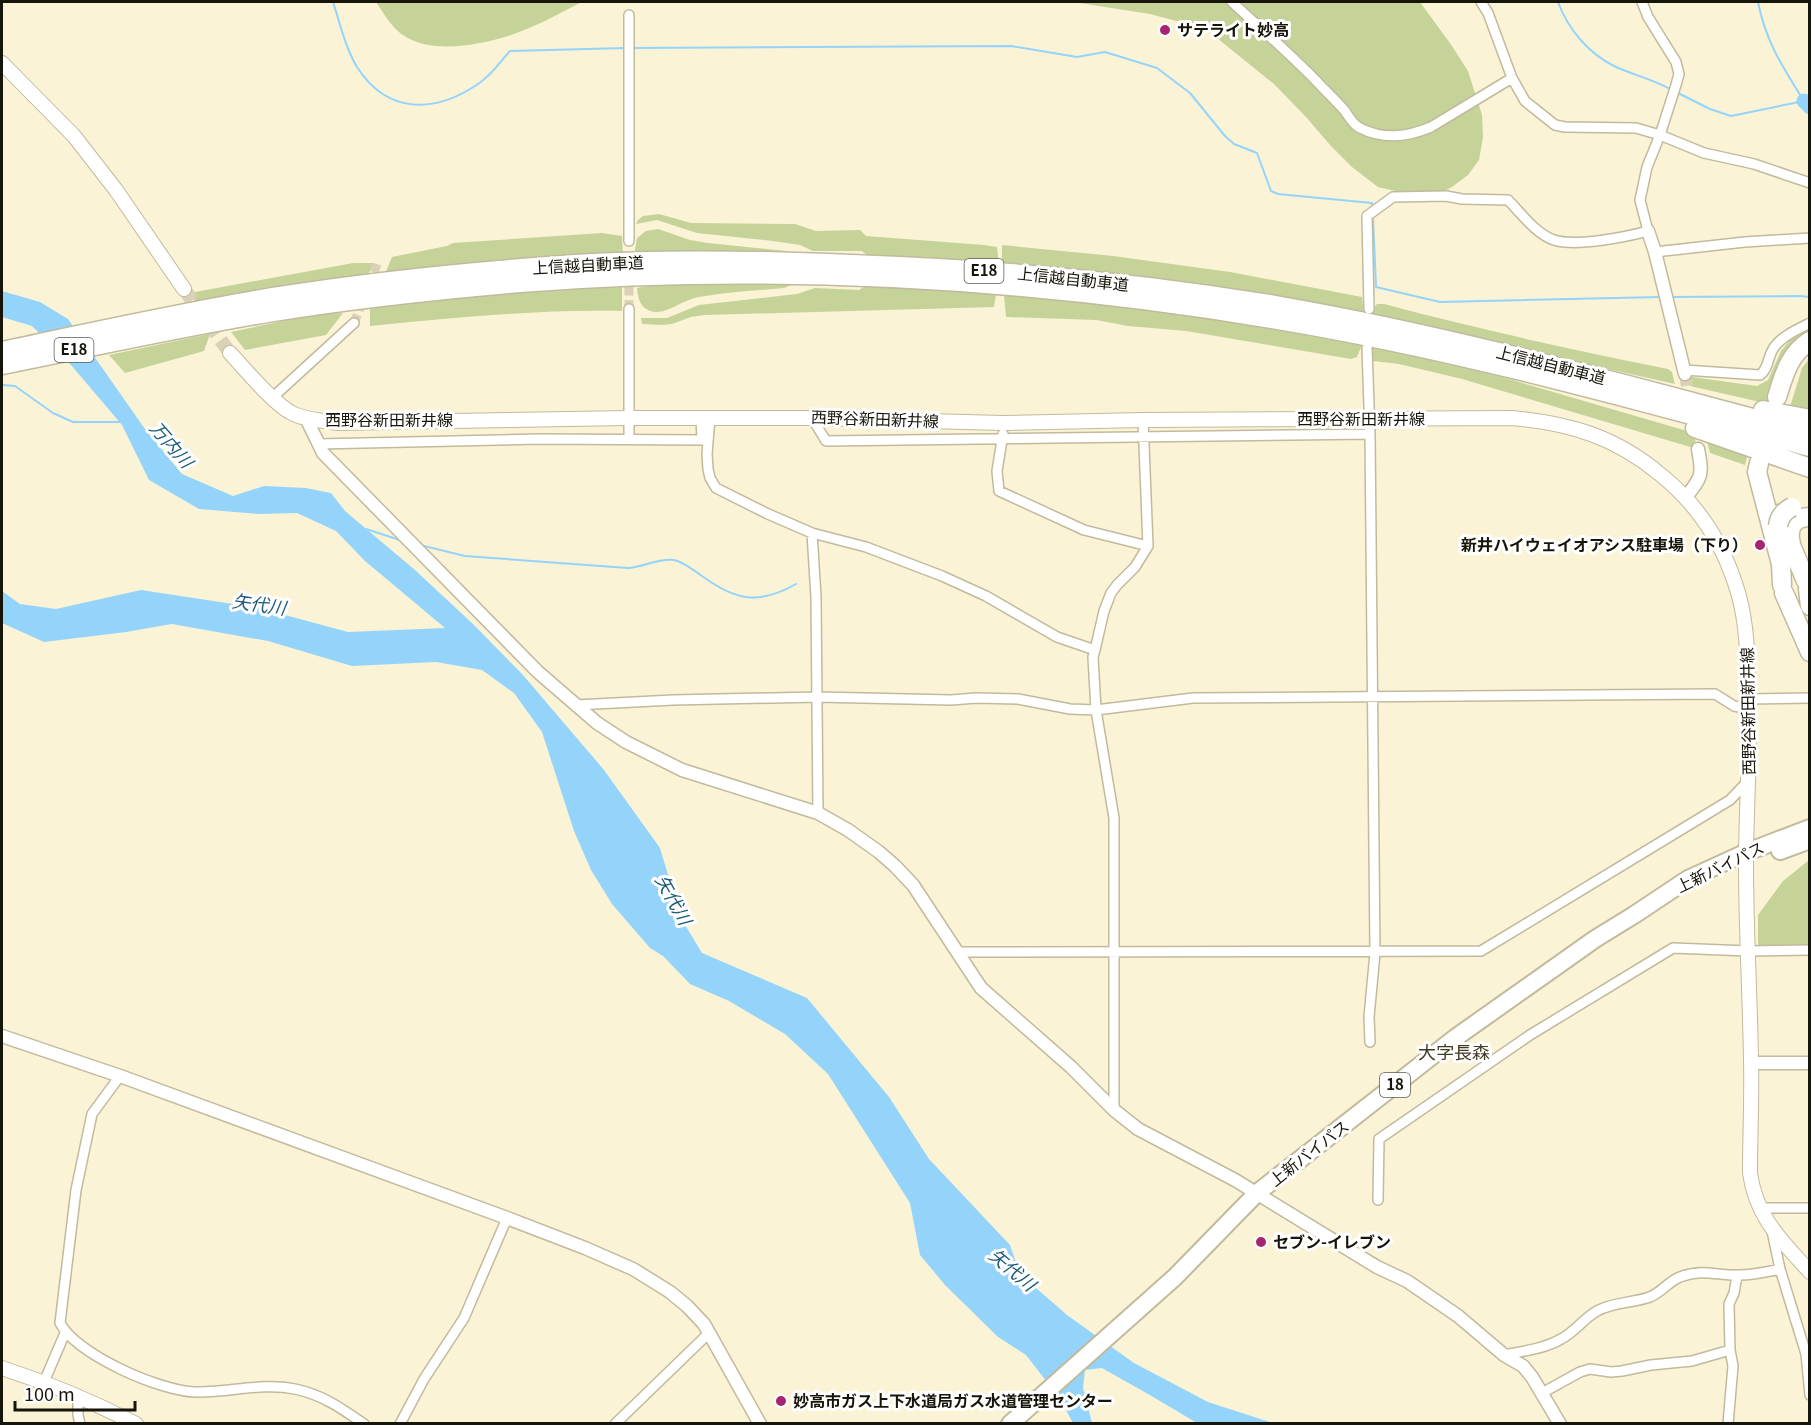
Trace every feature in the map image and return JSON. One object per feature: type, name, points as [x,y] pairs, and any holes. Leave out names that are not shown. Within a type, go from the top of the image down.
[{"type":"highway","name":"上信越自動車道","points":[[146,328],[271,298],[333,288],[455,274],[578,264],[749,261],[939,267],[1064,278],[1241,300],[1333,316],[1443,339],[1603,378],[1809,433]]},
{"type":"highway","name":"上信越自動車道","points":[[146,328],[336,303],[580,279],[700,275],[817,276],[1005,286],[1174,304],[1329,329],[1601,392],[1809,447]]},
{"type":"highway","name":"E18","points":[[2,351],[146,328]]},
{"type":"highway","name":"E18","points":[[2,365],[146,328]]},
{"type":"highway","points":[[1809,341],[1796,352],[1789,362],[1781,398],[1800,360],[1809,351]]},
{"type":"highway","points":[[1490,365],[1658,414],[1809,468]]},
{"type":"highway","points":[[1603,378],[1809,419]]},
{"type":"highway","points":[[1763,464],[1757,472],[1787,558],[1808,592]]},
{"type":"highway","points":[[1787,558],[1778,526],[1780,517],[1787,510],[1801,507]]},
{"type":"highway","points":[[1809,518],[1801,518],[1790,528],[1783,589],[1809,652]]},
{"type":"highway","name":"上新バイパス","points":[[1746,858],[1809,828]]},
{"type":"highway","name":"上新バイパス","points":[[1010,1424],[1174,1277],[1257,1193],[1455,1038],[1579,950],[1688,879],[1746,858],[1809,840]]},
{"type":"main road","points":[[2,63],[74,136],[116,190],[184,289]]},
{"type":"main road","name":"西野谷新田新井線","points":[[230,353],[290,412],[306,418],[336,423],[812,417],[1003,423],[1512,418],[1534,420],[1594,434],[1638,458],[1656,470],[1686,497],[1710,529],[1721,548],[1736,586],[1745,622],[1750,704],[1746,858],[1751,1063],[1750,1173],[1752,1189],[1759,1209],[1771,1229],[1809,1272]]},
{"type":"main road","points":[[2,1368],[78,1396],[136,1424]]},
{"type":"street","points":[[1232,2],[1301,65],[1344,110],[1356,127],[1371,133],[1404,136],[1431,127],[1512,78]]},
{"type":"street","points":[[1481,2],[1488,13],[1512,78],[1526,101],[1555,125],[1636,128],[1704,153],[1754,164],[1809,183]]},
{"type":"street","points":[[1642,2],[1648,18],[1676,62],[1678,74],[1660,135],[1647,167],[1640,200],[1684,372],[1760,375],[1766,370],[1773,348],[1784,338],[1809,323]]},
{"type":"street","points":[[628,15],[629,241]]},
{"type":"street","points":[[1369,309],[1367,216],[1393,197],[1446,196],[1462,200],[1508,200],[1538,230],[1554,240],[1571,242],[1615,239],[1648,231]]},
{"type":"street","points":[[1655,252],[1745,242],[1809,238]]},
{"type":"street","points":[[629,309],[629,438]]},
{"type":"street","points":[[273,397],[354,323]]},
{"type":"street","points":[[1367,348],[1370,420],[1375,953],[1369,1017],[1370,1042]]},
{"type":"street","points":[[812,417],[826,441],[1370,435]]},
{"type":"street","points":[[306,418],[323,453],[538,672],[597,723],[626,742],[682,770],[818,813],[861,839],[895,866],[922,898],[981,988],[1071,1067],[1114,1110],[1138,1129],[1257,1193],[1377,1267],[1407,1281],[1458,1316],[1504,1355],[1523,1366],[1560,1424]]},
{"type":"street","points":[[318,444],[629,438],[702,440],[706,418]]},
{"type":"street","points":[[706,418],[708,469],[716,488],[812,533],[866,546],[942,576],[986,596],[1057,638],[1095,650]]},
{"type":"street","points":[[1114,1110],[1114,818],[1096,710],[1093,657],[1104,610],[1111,593],[1135,567],[1148,546],[1143,420]]},
{"type":"street","points":[[1003,423],[998,471],[999,491],[1084,530],[1148,546]]},
{"type":"street","points":[[1686,497],[1699,481],[1702,469],[1698,449]]},
{"type":"street","points":[[812,533],[816,597],[818,813]]},
{"type":"street","points":[[576,705],[673,700],[818,698],[1018,699],[1070,709],[1096,710],[1193,698],[1715,694],[1734,706],[1809,698]]},
{"type":"street","points":[[956,952],[1481,951],[1730,800],[1749,780]]},
{"type":"street","points":[[1378,1200],[1379,1138],[1530,1035],[1673,948],[1748,951],[1809,950]]},
{"type":"street","points":[[2,1036],[120,1076],[507,1218],[633,1269],[687,1306],[709,1333],[760,1424]]},
{"type":"street","points":[[1751,1063],[1809,1063]]},
{"type":"street","points":[[120,1076],[92,1114],[87,1136],[76,1190],[60,1323],[65,1333],[89,1351],[122,1370],[171,1388],[196,1392],[270,1385],[294,1389],[317,1394],[364,1424]]},
{"type":"street","points":[[1759,1209],[1809,1208]]},
{"type":"street","points":[[400,1424],[424,1378],[464,1318],[507,1218]]},
{"type":"street","points":[[1771,1229],[1780,1269],[1806,1354],[1809,1395]]},
{"type":"street","points":[[1504,1355],[1560,1340],[1596,1312],[1607,1307],[1650,1297],[1661,1292],[1670,1282],[1680,1276],[1700,1271],[1737,1276],[1756,1275],[1780,1269]]},
{"type":"street","points":[[1728,1424],[1733,1366],[1730,1350],[1729,1304],[1737,1276]]},
{"type":"street","points":[[44,1382],[65,1333]]},
{"type":"street","points":[[615,1424],[709,1333]]},
{"type":"street","points":[[1542,1393],[1590,1369],[1622,1371],[1651,1365],[1692,1361],[1730,1350]]},
{"type":"street","points":[[78,1396],[80,1424]]},
{"type":"green space","points":[[376,2],[582,2],[507,36],[478,44],[432,46],[401,34]]},
{"type":"green space","points":[[1073,2],[1420,2],[1468,71],[1482,115],[1483,137],[1479,160],[1468,175],[1435,196],[1378,187],[1352,167],[1274,84],[1212,34],[1184,23],[1150,14]]},
{"type":"green space","points":[[659,214],[691,223],[795,224],[816,231],[860,230],[866,236],[984,245],[997,247],[999,265],[869,257],[862,251],[813,251],[800,245],[697,233],[657,220],[636,224],[643,216]]},
{"type":"green space","points":[[658,229],[690,240],[791,253],[634,255],[637,238],[646,231]]},
{"type":"green space","points":[[602,233],[622,236],[623,257],[385,274],[392,257],[453,243]]},
{"type":"green space","points":[[1002,245],[1113,256],[1230,272],[1362,297],[1364,315],[1002,264]]},
{"type":"green space","points":[[353,263],[374,263],[367,277],[196,303],[192,296],[195,292]]},
{"type":"green space","points":[[796,283],[784,288],[699,297],[660,312],[646,309],[638,297],[637,288],[647,286]]},
{"type":"green space","points":[[867,285],[996,294],[994,307],[705,315],[662,325],[642,324],[641,318],[667,318],[699,305],[797,294],[815,288],[859,290]]},
{"type":"green space","points":[[622,287],[622,311],[528,313],[370,326],[370,309],[387,305],[534,291]]},
{"type":"green space","points":[[1004,295],[1218,318],[1362,345],[1357,357],[1351,359],[1186,331],[1128,326],[1096,320],[1006,317]]},
{"type":"green space","points":[[1377,304],[1668,369],[1672,372],[1675,384],[1373,316]]},
{"type":"green space","points":[[343,313],[326,335],[245,350],[231,332],[315,314]]},
{"type":"green space","points":[[1809,326],[1809,333],[1778,374],[1769,404],[1690,386],[1689,379],[1692,377],[1757,386],[1768,380],[1781,351],[1791,339]]},
{"type":"green space","points":[[210,334],[204,351],[125,373],[109,355]]},
{"type":"green space","points":[[1373,348],[1464,366],[1694,433],[1697,449],[1462,379],[1399,364],[1373,361]]},
{"type":"green space","points":[[1809,359],[1809,414],[1790,407],[1802,368]]},
{"type":"green space","points":[[1707,441],[1748,453],[1745,465],[1710,453]]},
{"type":"green space","points":[[1809,860],[1809,945],[1758,946],[1758,915],[1783,881]]},
{"type":"water","name":"矢代川","points":[[2,291],[40,302],[68,319],[145,429],[182,474],[233,496],[264,486],[306,488],[331,493],[345,511],[415,570],[473,624],[523,675],[604,770],[660,848],[681,918],[702,953],[807,998],[889,1097],[929,1159],[1010,1245],[1020,1274],[1067,1315],[1134,1363],[1208,1402],[1273,1423],[1197,1423],[1102,1368],[1085,1370],[1083,1388],[1092,1423],[1073,1423],[1060,1399],[1026,1355],[998,1337],[945,1285],[920,1255],[910,1203],[828,1074],[785,1034],[729,1001],[690,984],[663,956],[650,948],[612,904],[591,870],[574,831],[542,732],[514,693],[482,670],[436,662],[352,666],[268,641],[172,624],[44,642],[2,623],[2,591],[20,604],[56,609],[141,590],[259,608],[348,632],[445,628],[365,561],[336,531],[297,513],[258,514],[199,509],[149,480],[122,425],[71,365],[32,326],[2,317]]},
{"type":"waterway","points":[[333,2],[346,43],[357,67],[382,94],[397,101],[412,104],[445,101],[461,94],[487,77],[510,51],[626,48]]},
{"type":"waterway","points":[[1558,2],[1573,31],[1587,47],[1605,61],[1670,89]]},
{"type":"waterway","points":[[1678,93],[1710,109],[1731,116],[1804,101],[1770,42],[1758,2]]},
{"type":"waterway","points":[[632,48],[1011,46],[1077,57],[1105,52],[1157,68],[1190,93],[1225,136],[1234,144],[1257,153],[1271,191],[1278,194],[1372,203],[1372,208]]},
{"type":"waterway","points":[[1804,101],[1810,107]]},
{"type":"waterway","points":[[1373,217],[1376,287],[1440,302],[1661,297]]},
{"type":"waterway","points":[[1670,297],[1810,297]]},
{"type":"waterway","points":[[2,385],[15,386],[53,413],[73,422],[120,422]]},
{"type":"waterway","points":[[366,529],[403,541]]},
{"type":"waterway","points":[[420,545],[465,556],[628,568],[663,560],[674,560],[685,564],[726,591],[748,597],[770,595],[796,584]]},
{"type":"tunnel","points":[[369,285],[378,262]]},
{"type":"tunnel","points":[[629,276],[629,309]]},
{"type":"tunnel","points":[[184,289],[230,353]]},
{"type":"tunnel","points":[[354,323],[364,298]]},
{"type":"tunnel","points":[[1685,374],[1690,406]]},
{"type":"place","name":"サテライト妙高","points":[[1165,30]]},
{"type":"place","name":"新井ハイウェイオアシス駐車場（下り）","points":[[1760,545]]},
{"type":"place","name":"セブン-イレブン","points":[[1261,1242]]},
{"type":"place","name":"妙高市ガス上下水道局ガス水道管理センター","points":[[781,1401]]},
{"type":"district","name":"大字長森","points":[[1454,1053]]},
{"type":"water label","name":"万内川","points":[[171,445]]}]
